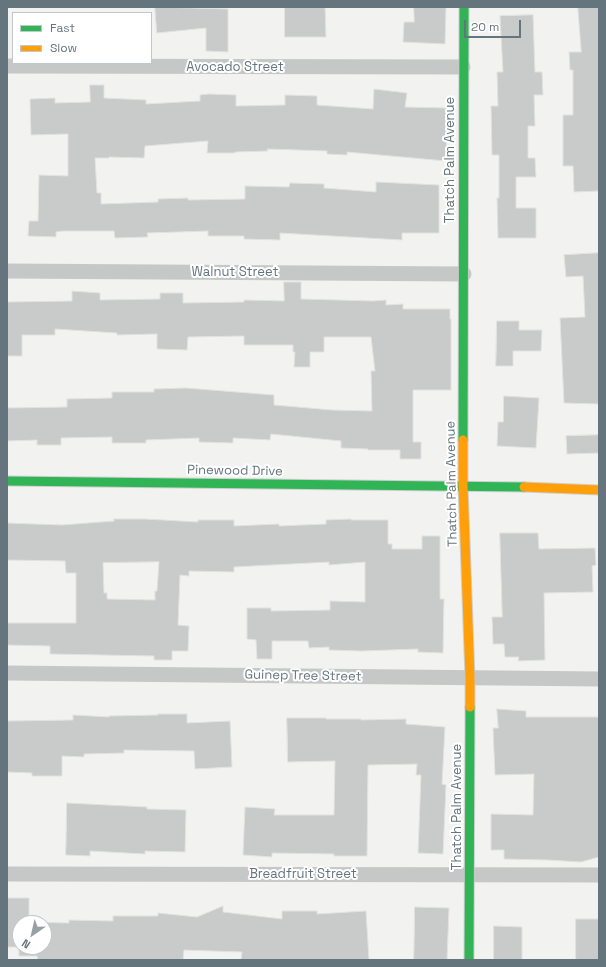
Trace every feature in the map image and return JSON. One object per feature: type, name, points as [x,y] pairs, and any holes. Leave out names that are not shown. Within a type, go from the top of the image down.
[{"type":"street","name":"Thatch Palm Avenue","points":[[464,7],[463,486],[470,678],[469,960]]},
{"type":"street","name":"Avocado Street","points":[[7,66],[463,67]]},
{"type":"street","name":"Walnut Street","points":[[7,271],[464,274]]},
{"type":"street","name":"Pinewood Drive","points":[[7,481],[463,486],[599,490]]},
{"type":"street","name":"Guinep Tree Street","points":[[7,673],[599,679]]},
{"type":"street","name":"Breadfruit Street","points":[[7,874],[599,875]]},
{"type":"building","points":[[155,7],[228,9],[228,52],[206,51],[206,28],[157,33]]},
{"type":"building","points":[[285,7],[325,7],[326,37],[285,37]]},
{"type":"building","points":[[414,7],[446,7],[445,44],[403,42],[404,22],[414,22]]},
{"type":"building","points":[[578,7],[599,7],[599,191],[574,192],[573,166],[563,166],[563,115],[573,115],[573,70],[570,70],[569,52],[581,52]]},
{"type":"building","points":[[533,15],[535,72],[542,72],[543,95],[534,95],[535,126],[528,126],[528,158],[535,158],[536,177],[516,177],[516,208],[536,208],[536,238],[498,238],[497,198],[499,198],[499,155],[492,155],[491,106],[498,106],[497,72],[503,72],[500,16]]},
{"type":"building","points":[[90,85],[104,85],[104,98],[146,100],[146,104],[200,101],[200,95],[209,94],[236,95],[236,106],[285,105],[285,95],[317,96],[317,105],[373,109],[374,89],[407,93],[405,107],[447,108],[446,161],[347,152],[347,155],[327,154],[327,151],[267,149],[268,151],[207,153],[208,141],[145,146],[144,158],[95,158],[97,193],[101,193],[101,204],[158,202],[158,199],[245,199],[245,186],[289,187],[290,183],[324,184],[324,188],[376,192],[376,182],[439,185],[439,233],[402,233],[402,240],[280,233],[280,240],[244,239],[244,236],[208,236],[208,231],[147,233],[148,237],[115,238],[114,231],[63,231],[56,232],[56,237],[28,236],[29,221],[38,221],[39,175],[68,176],[68,134],[31,135],[30,99],[55,98],[55,103],[90,102]]},
{"type":"building","points":[[599,253],[599,404],[564,403],[560,318],[585,317],[583,276],[566,277],[564,255]]},
{"type":"building","points":[[284,282],[301,282],[301,299],[386,300],[386,305],[403,304],[403,309],[450,309],[451,390],[413,390],[413,442],[421,442],[421,459],[400,459],[400,450],[341,448],[341,441],[271,434],[270,440],[233,438],[233,443],[199,442],[199,438],[146,440],[146,443],[112,443],[112,437],[61,438],[61,445],[37,445],[37,440],[7,441],[7,408],[67,407],[67,399],[112,398],[112,392],[154,392],[154,389],[186,388],[274,395],[274,405],[332,410],[372,411],[371,371],[375,371],[371,337],[324,337],[324,352],[310,352],[310,367],[294,367],[295,352],[293,352],[293,345],[244,345],[244,336],[188,337],[187,350],[157,349],[157,334],[117,335],[117,333],[55,329],[55,335],[22,335],[22,356],[7,356],[7,302],[72,301],[72,291],[100,293],[100,300],[160,299],[160,293],[183,293],[183,303],[244,302],[244,300],[284,301]]},
{"type":"building","points":[[497,321],[519,321],[519,330],[542,330],[541,351],[513,351],[513,366],[496,366]]},
{"type":"building","points":[[504,396],[539,398],[536,448],[497,446],[498,422],[503,422]]},
{"type":"building","points":[[599,435],[599,453],[567,454],[566,436]]},
{"type":"building","points":[[114,519],[198,522],[198,520],[234,520],[234,526],[279,524],[279,526],[326,524],[326,520],[388,520],[388,544],[392,544],[392,549],[422,549],[422,536],[440,536],[440,599],[444,599],[443,653],[418,652],[418,649],[361,651],[329,650],[329,647],[309,648],[308,641],[272,641],[272,659],[257,659],[256,640],[247,639],[247,608],[271,608],[271,611],[330,610],[330,601],[365,602],[365,562],[329,565],[329,562],[234,567],[234,572],[189,571],[189,576],[180,575],[178,625],[189,626],[188,651],[172,651],[172,660],[154,660],[154,656],[50,654],[50,646],[7,645],[7,623],[76,623],[76,573],[66,573],[65,561],[7,560],[7,523],[62,525],[114,521]],"holes":[[[159,562],[157,591],[155,591],[155,600],[107,599],[107,593],[104,593],[103,563]]]},
{"type":"building","points":[[500,533],[538,533],[539,549],[595,548],[596,565],[592,566],[593,592],[544,593],[545,660],[518,661],[519,657],[505,657],[504,644],[493,644],[492,617],[502,617]]},
{"type":"building","points":[[497,709],[526,711],[526,717],[599,717],[599,857],[581,862],[504,859],[504,850],[491,850],[491,814],[533,815],[534,774],[495,775],[493,728],[498,728]]},
{"type":"building","points":[[187,714],[187,723],[230,721],[232,767],[195,769],[194,751],[124,750],[124,753],[84,754],[84,757],[62,756],[62,776],[32,776],[32,773],[7,772],[7,721],[73,720],[73,715],[109,717]]},
{"type":"building","points":[[287,718],[361,720],[406,719],[406,724],[445,727],[442,784],[446,785],[443,854],[418,853],[421,775],[416,775],[417,764],[368,765],[367,856],[272,853],[272,857],[243,855],[245,807],[275,809],[274,815],[334,815],[335,761],[288,762]]},
{"type":"building","points":[[67,803],[147,807],[147,809],[186,810],[185,852],[145,851],[145,854],[90,851],[90,856],[66,855]]},
{"type":"building","points":[[7,898],[29,898],[29,915],[12,915],[12,947],[7,947]]},
{"type":"building","points":[[223,906],[223,912],[282,919],[282,911],[317,911],[317,914],[366,911],[369,960],[241,960],[242,952],[184,950],[183,960],[38,960],[37,956],[19,956],[52,955],[52,923],[69,923],[69,920],[113,921],[113,916],[158,916],[158,913],[197,917]]},
{"type":"building","points":[[415,907],[449,908],[447,960],[414,960]]},
{"type":"building","points":[[576,919],[599,919],[599,960],[576,960]]},
{"type":"building","points":[[494,926],[522,927],[522,960],[494,960]]},
{"type":"traffic: fast","points":[[463,440],[464,7]]},
{"type":"traffic: fast","points":[[7,481],[524,487]]},
{"type":"traffic: fast","points":[[469,960],[470,707]]},
{"type":"traffic: slow","points":[[463,440],[463,486],[470,707]]},
{"type":"traffic: slow","points":[[524,487],[599,490]]}]
